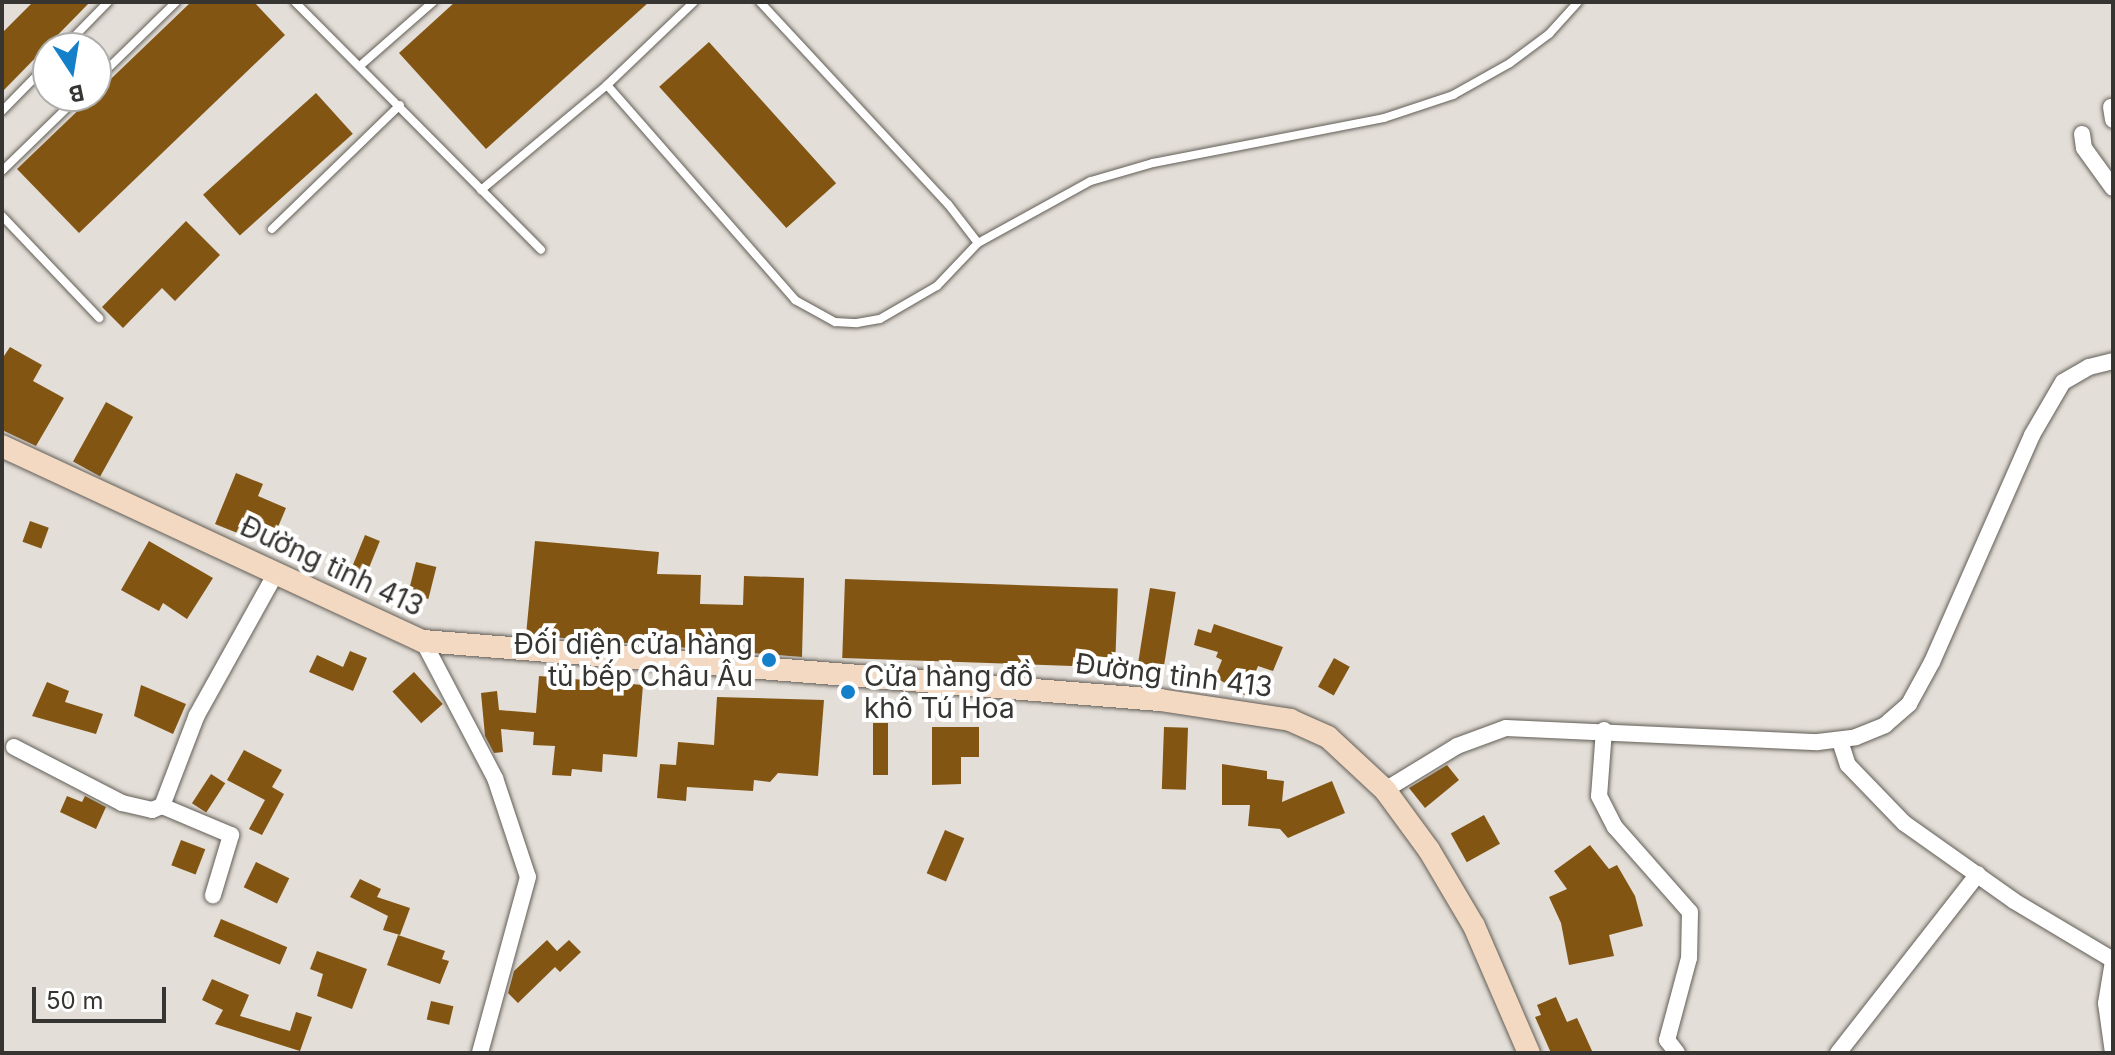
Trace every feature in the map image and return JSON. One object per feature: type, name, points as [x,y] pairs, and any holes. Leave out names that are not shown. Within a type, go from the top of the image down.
[{"type":"main road","name":"Đường tỉnh 413","points":[[2,446],[423,641],[1249,710],[1290,720],[1328,737],[1385,790],[1474,926],[1529,1053]]},
{"type":"street","points":[[2082,134],[2084,148],[2113,188]]},
{"type":"street","points":[[1385,790],[1457,746],[1506,728],[1840,741],[1885,725],[1909,704],[2032,435],[2063,382],[2089,367],[2113,361]]},
{"type":"street","points":[[162,806],[197,715],[276,573]]},
{"type":"street","points":[[423,641],[495,778],[528,877],[480,1053]]},
{"type":"street","points":[[1604,730],[1599,796],[1615,827],[1690,912],[1689,958],[1667,1040],[1677,1053]]},
{"type":"street","points":[[1840,741],[1848,765],[1904,823],[2113,960],[2106,1003],[2113,1053]]},
{"type":"street","points":[[14,747],[122,803],[152,810],[162,806],[231,835],[213,895]]},
{"type":"street","points":[[1838,1053],[1978,874]]},
{"type":"lane","points":[[79,32],[108,2]]},
{"type":"lane","points":[[112,64],[176,2]]},
{"type":"lane","points":[[295,2],[361,65],[541,250]]},
{"type":"lane","points":[[361,65],[433,2]]},
{"type":"lane","points":[[481,190],[607,85],[694,2]]},
{"type":"lane","points":[[760,2],[948,204],[978,243]]},
{"type":"lane","points":[[607,85],[795,300],[835,322],[880,319],[937,286],[978,243],[1029,211],[1115,172],[1384,118],[1453,95],[1510,63],[1549,34],[1578,2]]},
{"type":"lane","points":[[2,111],[32,80]]},
{"type":"lane","points":[[272,229],[400,105]]},
{"type":"lane","points":[[2,171],[63,112]]},
{"type":"lane","points":[[2,216],[99,318]]},
{"type":"building","points":[[33,2],[90,2],[61,32],[32,32],[32,61],[2,92],[2,33]]},
{"type":"building","points":[[191,2],[254,2],[285,35],[79,233],[17,169],[76,112],[112,112],[112,78]]},
{"type":"building","points":[[455,2],[649,2],[486,149],[399,53]]},
{"type":"building","points":[[709,42],[836,183],[786,228],[659,87]]},
{"type":"building","points":[[316,93],[353,134],[240,236],[203,195]]},
{"type":"building","points":[[186,221],[220,255],[175,301],[162,288],[123,328],[102,307]]},
{"type":"building","points":[[10,347],[42,365],[33,381],[64,398],[36,446],[2,430],[2,359]]},
{"type":"building","points":[[106,402],[133,417],[100,477],[73,461]]},
{"type":"building","points":[[236,473],[263,484],[258,496],[286,508],[270,546],[215,524]]},
{"type":"building","points":[[30,521],[49,528],[41,549],[22,542]]},
{"type":"building","points":[[365,535],[380,541],[366,576],[351,570]]},
{"type":"building","points":[[149,541],[213,578],[187,619],[163,603],[159,611],[121,590]]},
{"type":"building","points":[[535,541],[659,552],[657,574],[701,575],[700,604],[743,605],[744,576],[804,578],[802,657],[526,635]]},
{"type":"building","points":[[416,562],[436,567],[428,599],[408,594]]},
{"type":"building","points":[[845,579],[1118,589],[1115,667],[842,658]]},
{"type":"building","points":[[1150,588],[1176,592],[1164,667],[1138,663]]},
{"type":"building","points":[[1214,624],[1283,647],[1273,671],[1258,666],[1246,696],[1215,677],[1222,660],[1216,657],[1218,652],[1194,645],[1198,629],[1211,633]]},
{"type":"building","points":[[350,651],[367,658],[353,691],[309,672],[317,655],[343,667]]},
{"type":"building","points":[[1334,658],[1350,667],[1334,696],[1318,687]]},
{"type":"building","points":[[414,672],[443,704],[421,723],[392,691]]},
{"type":"building","points":[[539,676],[643,685],[637,757],[603,754],[602,772],[572,769],[571,776],[552,775],[555,746],[533,745],[534,732],[501,729],[503,752],[494,753],[485,736],[481,693],[497,691],[499,710],[536,713]]},
{"type":"building","points":[[47,682],[69,691],[65,702],[103,714],[96,734],[32,716]]},
{"type":"building","points":[[141,685],[186,704],[173,734],[134,716]]},
{"type":"building","points":[[717,697],[824,700],[818,776],[778,773],[770,782],[754,780],[753,791],[687,787],[686,801],[657,798],[660,764],[676,765],[678,742],[714,745]]},
{"type":"building","points":[[873,723],[888,723],[888,775],[873,775]]},
{"type":"building","points":[[932,727],[979,727],[979,757],[961,757],[961,784],[932,785]]},
{"type":"building","points":[[1164,727],[1188,728],[1186,790],[1162,789]]},
{"type":"building","points":[[244,750],[282,770],[272,787],[284,794],[262,835],[249,829],[265,800],[227,780]]},
{"type":"building","points":[[1222,764],[1267,771],[1267,779],[1284,781],[1282,802],[1332,781],[1345,813],[1288,838],[1280,829],[1248,826],[1250,805],[1222,805]]},
{"type":"building","points":[[1447,765],[1459,780],[1425,808],[1409,788]]},
{"type":"building","points":[[211,774],[225,783],[206,813],[192,803]]},
{"type":"building","points":[[67,796],[82,802],[85,796],[106,807],[96,829],[60,812]]},
{"type":"building","points":[[1484,815],[1500,844],[1467,862],[1451,833]]},
{"type":"building","points":[[945,830],[964,838],[946,881],[927,873]]},
{"type":"building","points":[[181,840],[205,849],[196,875],[171,865]]},
{"type":"building","points":[[1590,845],[1609,869],[1617,865],[1635,896],[1643,926],[1609,935],[1614,956],[1569,965],[1561,923],[1549,897],[1567,889],[1554,871]]},
{"type":"building","points":[[256,862],[289,878],[277,903],[244,887]]},
{"type":"building","points":[[360,879],[381,889],[377,897],[410,908],[400,935],[383,930],[388,916],[350,897]]},
{"type":"building","points":[[221,919],[287,947],[280,965],[214,936]]},
{"type":"building","points":[[398,935],[445,951],[442,959],[449,961],[440,984],[387,965]]},
{"type":"building","points":[[547,940],[557,951],[569,940],[581,952],[560,972],[555,967],[518,1003],[508,993],[514,971]]},
{"type":"building","points":[[317,951],[367,969],[352,1009],[317,996],[323,974],[310,969]]},
{"type":"building","points":[[212,979],[249,995],[240,1016],[290,1031],[296,1012],[312,1017],[300,1051],[215,1024],[223,1010],[202,1000]]},
{"type":"building","points":[[1556,997],[1567,1022],[1577,1018],[1593,1053],[1551,1053],[1535,1017],[1541,1015],[1537,1005]]},
{"type":"building","points":[[431,1001],[453,1006],[449,1025],[427,1020]]},
{"type":"place","name":"Đối diện cửa hàng tủ bếp Châu Âu","points":[[769,660]]},
{"type":"place","name":"Cửa hàng đồ khô Tú Hoa","points":[[848,692]]}]
